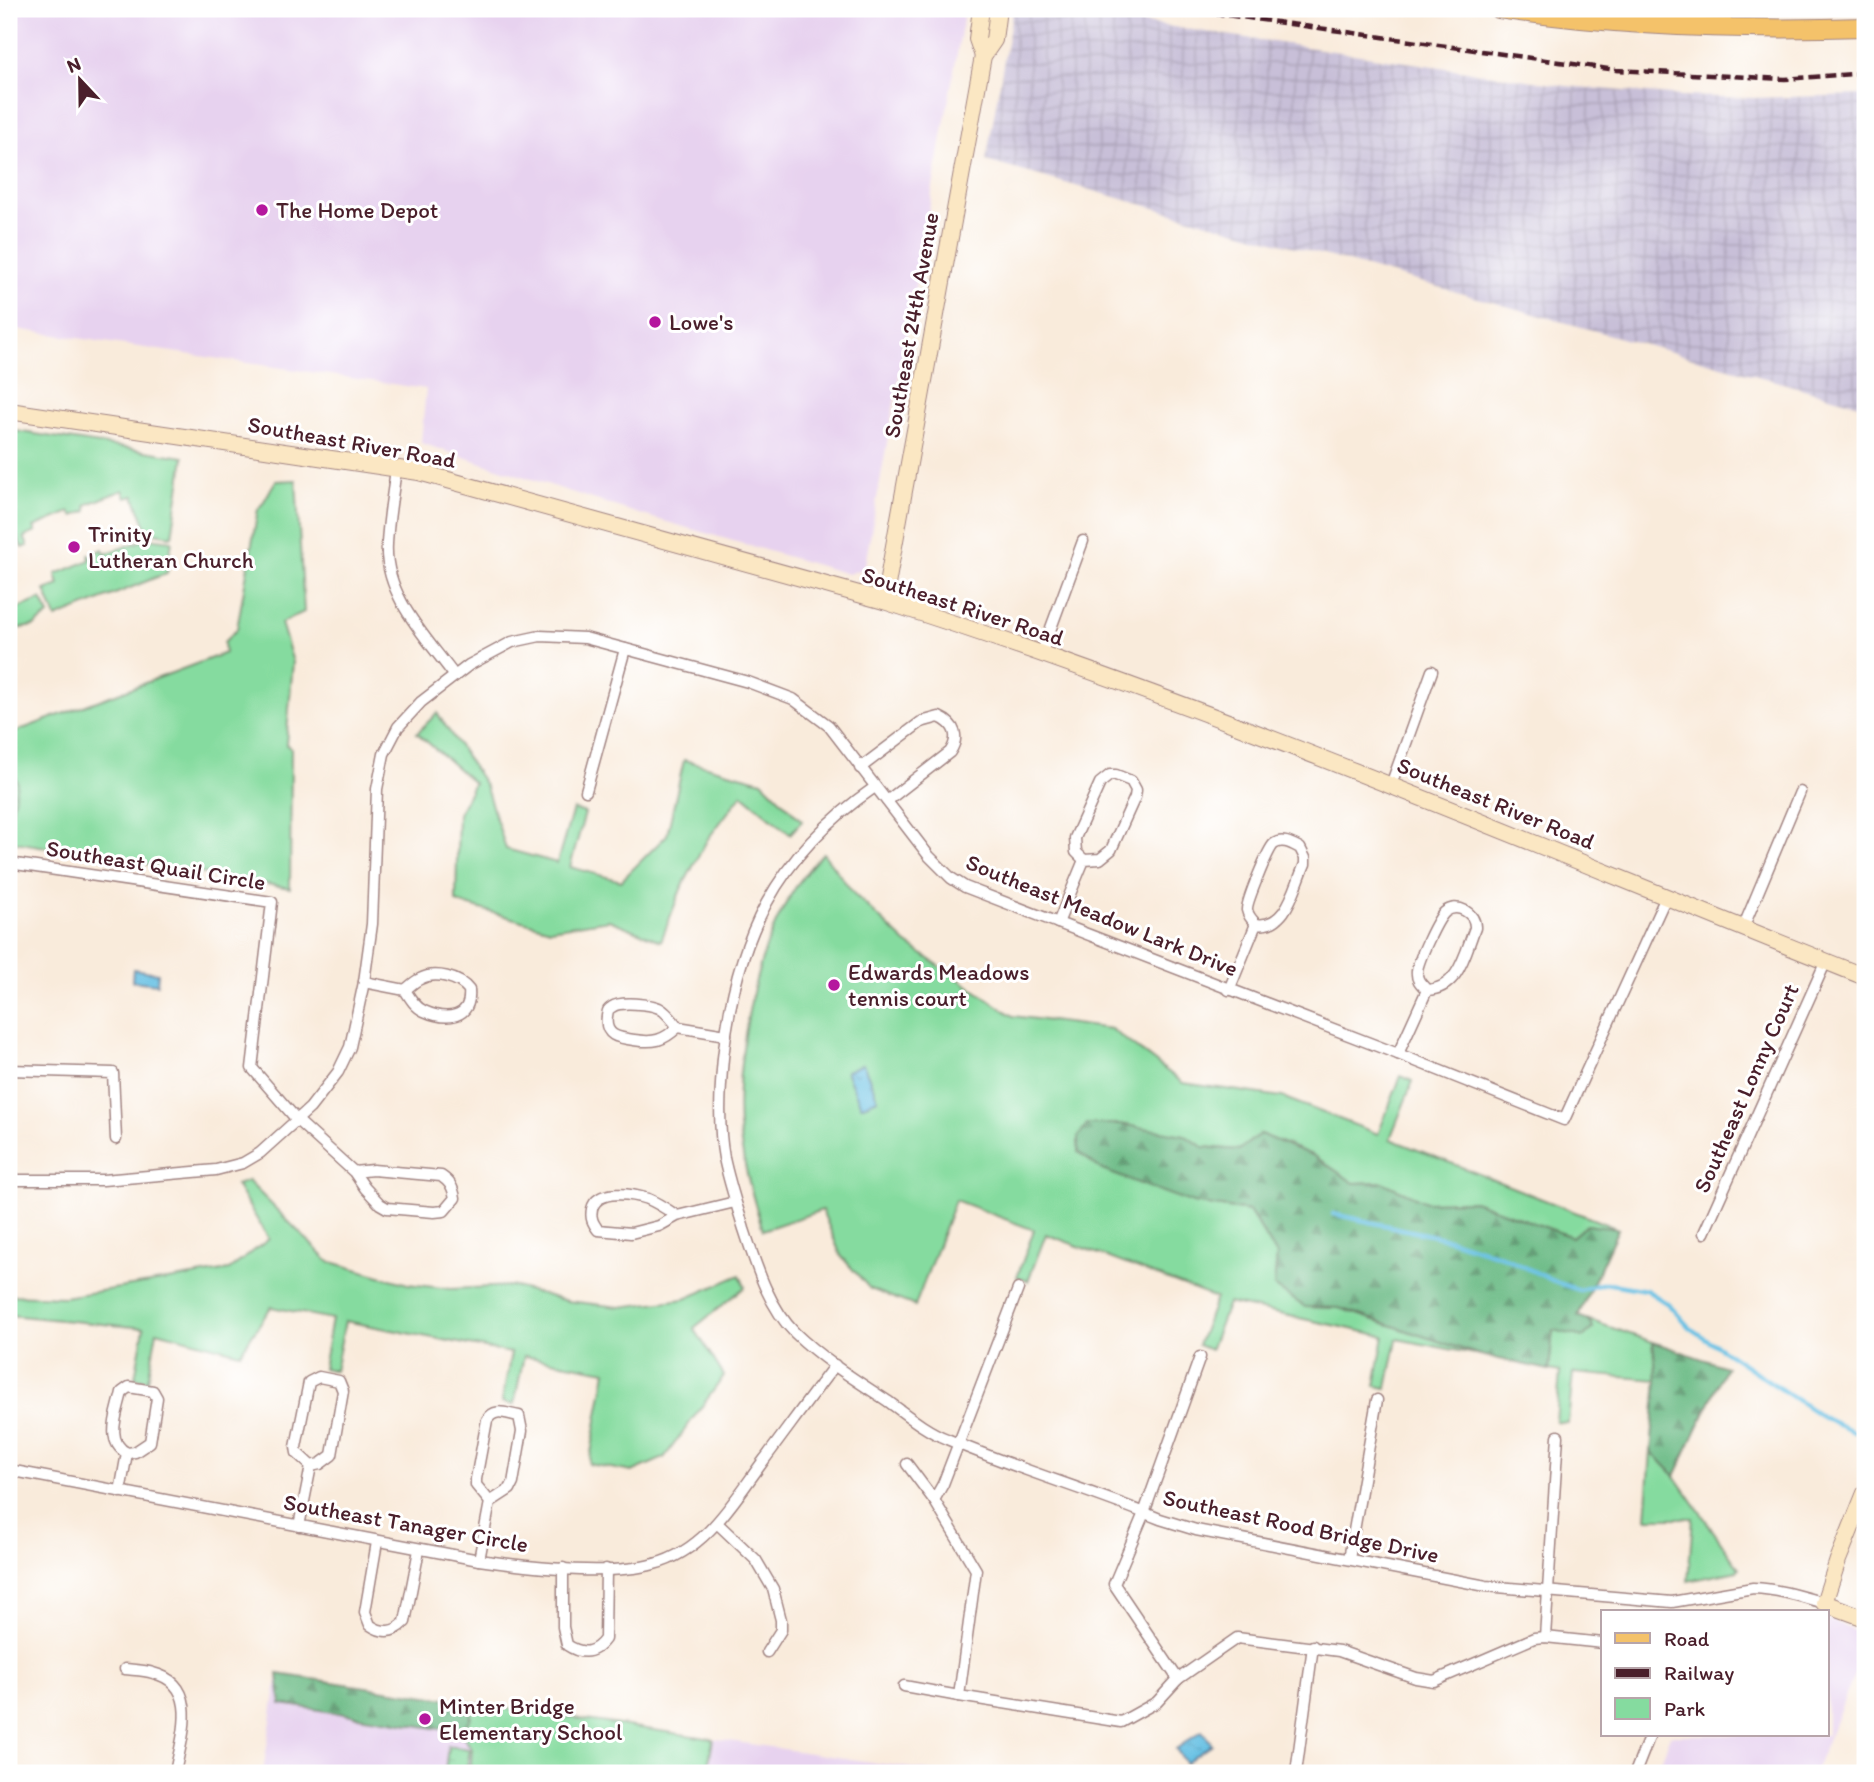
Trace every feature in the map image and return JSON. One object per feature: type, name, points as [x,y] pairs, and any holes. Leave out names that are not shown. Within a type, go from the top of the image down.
[{"type":"main road","name":"Southeast 24th Avenue","points":[[981,9],[976,39],[983,56]]},
{"type":"main road","name":"Southeast 24th Avenue","points":[[884,601],[983,56],[993,40],[998,9]]},
{"type":"main road","points":[[1499,9],[1538,11],[1612,22],[1707,28],[1865,27]]},
{"type":"main road","name":"Southeast River Road","points":[[9,411],[396,469],[456,482],[884,601],[1041,655],[1391,785],[1865,977]]},
{"type":"main road","points":[[1865,1493],[1824,1602],[1865,1619]]},
{"type":"street","points":[[396,469],[387,545],[388,563],[397,594],[454,676]]},
{"type":"street","points":[[1041,655],[1083,541]]},
{"type":"street","name":"Southeast Meadow Lark Drive","points":[[9,1180],[103,1180],[216,1170],[243,1163],[260,1153],[298,1121],[338,1072],[350,1047],[364,982],[372,924],[377,789],[382,762],[398,727],[421,702],[469,665],[512,642],[540,636],[585,638],[748,682],[793,699],[829,726],[929,856],[951,878],[965,887],[1564,1121],[1666,897]]},
{"type":"street","points":[[586,791],[625,649]]},
{"type":"street","points":[[1391,785],[1432,671]]},
{"type":"street","points":[[860,768],[921,722],[939,716],[953,726],[956,743],[950,752],[887,801]]},
{"type":"street","points":[[1110,775],[1131,781],[1136,790],[1135,797],[1111,850],[1100,859],[1084,860],[1076,852],[1075,838],[1100,783],[1110,775]]},
{"type":"street","name":"Southeast Rood Bridge Drive","points":[[875,787],[831,819],[808,843],[780,881],[755,926],[744,954],[735,984],[726,1035],[721,1086],[724,1156],[735,1202],[752,1252],[781,1317],[795,1333],[835,1365],[923,1426],[958,1444],[1196,1530],[1486,1586],[1672,1602],[1753,1588],[1779,1590],[1824,1602]]},
{"type":"street","points":[[1743,928],[1800,792]]},
{"type":"street","points":[[1280,842],[1286,842],[1300,848],[1305,864],[1283,915],[1273,923],[1256,924],[1249,916],[1247,904],[1270,848],[1280,842]]},
{"type":"street","points":[[1059,923],[1084,860]]},
{"type":"street","name":"Southeast Quail Circle","points":[[9,863],[272,902],[252,1068],[298,1121]]},
{"type":"street","points":[[1456,908],[1471,914],[1476,922],[1475,928],[1454,977],[1443,987],[1427,990],[1420,982],[1417,969],[1439,919],[1448,909],[1456,908]]},
{"type":"street","points":[[1229,989],[1256,924]]},
{"type":"street","name":"Southeast Lonny Court","points":[[1704,1233],[1826,961]]},
{"type":"street","points":[[364,982],[405,990],[424,1011],[447,1016],[457,1016],[470,1002],[470,990],[457,979],[434,975],[420,979],[405,990]]},
{"type":"street","points":[[1398,1054],[1427,990]]},
{"type":"street","points":[[678,1027],[666,1038],[653,1043],[617,1037],[609,1032],[606,1026],[608,1011],[622,1003],[659,1008],[678,1027],[726,1035]]},
{"type":"street","points":[[9,1070],[113,1073],[116,1139]]},
{"type":"street","points":[[298,1121],[354,1172],[365,1188],[387,1208],[444,1211],[455,1198],[453,1188],[441,1176],[373,1170],[354,1172]]},
{"type":"street","points":[[677,1216],[647,1199],[615,1195],[603,1196],[594,1203],[591,1211],[592,1222],[598,1230],[631,1233],[659,1226],[677,1216],[735,1202]]},
{"type":"street","points":[[934,1500],[943,1484],[1018,1289]]},
{"type":"street","points":[[1178,1679],[1114,1584],[1200,1357]]},
{"type":"street","name":"Southeast Tanager Circle","points":[[9,1470],[419,1550],[526,1567],[606,1569],[657,1564],[684,1550],[718,1523],[835,1365]]},
{"type":"street","points":[[319,1377],[339,1381],[344,1391],[332,1455],[320,1464],[311,1466],[297,1453],[296,1447],[309,1382],[319,1377]]},
{"type":"street","points":[[130,1387],[153,1391],[158,1398],[150,1442],[135,1452],[127,1453],[117,1446],[113,1434],[122,1392],[130,1387]]},
{"type":"street","points":[[1349,1559],[1377,1400]]},
{"type":"street","points":[[479,1560],[490,1502],[510,1489],[513,1483],[522,1431],[519,1416],[496,1411],[491,1413],[487,1420],[475,1479],[476,1485],[490,1502]]},
{"type":"street","points":[[1545,1637],[1558,1436]]},
{"type":"street","points":[[120,1492],[127,1453]]},
{"type":"street","points":[[907,1464],[934,1500],[976,1570],[959,1696]]},
{"type":"street","points":[[299,1526],[311,1466]]},
{"type":"street","points":[[718,1523],[756,1560],[773,1589],[781,1630],[767,1652]]},
{"type":"street","points":[[377,1542],[365,1612],[370,1625],[385,1632],[399,1628],[405,1622],[419,1550]]},
{"type":"street","points":[[563,1568],[563,1627],[567,1645],[583,1653],[593,1651],[605,1639],[606,1569]]},
{"type":"street","points":[[904,1686],[1121,1721],[1157,1702],[1178,1679],[1237,1638],[1339,1651],[1416,1678],[1433,1681],[1534,1638],[1601,1643]]},
{"type":"street","points":[[1296,1773],[1313,1646]]},
{"type":"street","points":[[125,1669],[162,1676],[171,1680],[181,1693],[186,1709],[175,1773]]},
{"type":"street","points":[[1635,1773],[1650,1736]]},
{"type":"shaded area","points":[[9,9],[965,9],[865,565],[848,574],[639,514],[421,443],[426,389],[9,328]]},
{"type":"shaded area","points":[[1013,9],[1053,9],[1566,86],[1682,96],[1753,98],[1865,95],[1865,406],[986,161]]},
{"type":"shaded area","points":[[1828,1619],[1865,1634],[1865,1649],[1814,1773],[1656,1773],[1671,1736],[1828,1736]]},
{"type":"shaded area","name":"Minter Bridge Elementary School","points":[[278,1674],[944,1773],[263,1773]]},
{"type":"green space","points":[[9,430],[184,457],[172,536],[148,532],[134,496],[126,498],[123,490],[86,505],[87,511],[73,516],[70,512],[34,527],[36,532],[24,537],[28,546],[22,548],[9,516]]},
{"type":"green space","points":[[296,480],[304,612],[281,623],[293,662],[286,744],[291,749],[290,888],[9,841],[17,782],[9,761],[9,734],[225,653],[224,642],[237,629],[258,509],[276,481]]},
{"type":"green space","points":[[149,538],[172,541],[167,573],[56,618],[45,590],[59,585],[56,574],[90,560],[89,555],[103,549],[105,554]]},
{"type":"green space","points":[[41,599],[49,615],[34,626],[15,629],[9,612]]},
{"type":"green space","points":[[437,713],[485,785],[506,849],[557,863],[573,809],[585,813],[570,867],[621,881],[667,835],[684,760],[762,781],[802,821],[790,834],[742,794],[707,840],[681,889],[661,941],[609,920],[550,929],[456,902],[458,814],[474,783],[417,733]]},
{"type":"green space","points":[[9,761],[17,782],[9,827]]},
{"type":"green space","points":[[823,853],[855,895],[906,943],[1013,1016],[1111,1029],[1183,1083],[1282,1097],[1378,1134],[1401,1076],[1413,1081],[1390,1139],[1618,1229],[1586,1225],[1572,1237],[1474,1201],[1426,1202],[1382,1182],[1354,1183],[1314,1156],[1260,1134],[1239,1150],[1203,1147],[1184,1135],[1193,1203],[1249,1211],[1277,1255],[1274,1286],[1305,1307],[1339,1308],[1480,1355],[1397,1339],[1387,1388],[1375,1386],[1384,1336],[1228,1303],[1210,1350],[1198,1345],[1216,1298],[1046,1234],[1028,1281],[1017,1277],[1034,1230],[955,1200],[915,1306],[870,1289],[841,1256],[822,1210],[763,1230],[749,1184],[740,1137],[738,1101],[741,1065],[748,1015],[760,965],[768,941],[791,895]]},
{"type":"green space","points":[[1087,1124],[1121,1124],[1184,1135],[1203,1147],[1239,1150],[1260,1134],[1314,1156],[1354,1183],[1382,1182],[1426,1202],[1474,1201],[1572,1237],[1586,1225],[1618,1229],[1578,1316],[1589,1320],[1593,1328],[1583,1337],[1553,1330],[1549,1370],[1480,1355],[1339,1308],[1305,1307],[1274,1286],[1277,1255],[1249,1211],[1193,1203],[1102,1170],[1078,1152],[1078,1137]]},
{"type":"green space","points":[[248,1181],[328,1261],[408,1284],[451,1289],[512,1286],[567,1301],[620,1307],[685,1299],[740,1275],[745,1287],[694,1328],[724,1376],[664,1458],[632,1472],[589,1464],[606,1371],[524,1356],[514,1405],[502,1402],[511,1353],[345,1321],[335,1371],[323,1368],[332,1319],[271,1307],[240,1353],[157,1331],[148,1380],[135,1378],[144,1328],[9,1315],[9,1295],[64,1297],[229,1270],[269,1239],[236,1185]]},
{"type":"green space","points":[[1589,1320],[1653,1342],[1657,1380],[1573,1373],[1568,1423],[1556,1422],[1560,1372],[1549,1370],[1553,1329],[1593,1328]]},
{"type":"green space","points":[[1653,1342],[1726,1367],[1675,1476],[1651,1451],[1657,1380]]},
{"type":"green space","points":[[1651,1451],[1675,1476],[1739,1568],[1737,1571],[1688,1581],[1693,1518],[1646,1518]]},
{"type":"green space","points":[[278,1674],[474,1703],[470,1719],[460,1732],[281,1704]]},
{"type":"green space","points":[[474,1703],[713,1739],[707,1773],[470,1773],[472,1749],[460,1732],[470,1719]]},
{"type":"green space","points":[[448,1746],[470,1749],[466,1773],[445,1773]]},
{"type":"water","points":[[133,969],[158,973],[157,984],[132,981]]},
{"type":"water","points":[[863,1064],[878,1099],[861,1106],[846,1071]]},
{"type":"water","points":[[1202,1731],[1212,1744],[1186,1763],[1176,1749]]},
{"type":"waterway","points":[[1333,1214],[1448,1239],[1499,1255],[1558,1283],[1580,1290],[1605,1283],[1646,1290],[1668,1304],[1690,1328],[1824,1418],[1854,1432]]},
{"type":"railway","points":[[1184,9],[1616,70],[1785,79],[1865,73]]},
{"type":"place","name":"The Home Depot","points":[[262,210]]},
{"type":"place","name":"Lowe's","points":[[655,322]]},
{"type":"place","name":"Trinity Lutheran Church","points":[[74,547]]},
{"type":"place","name":"Edwards Meadows tennis court","points":[[834,985]]},
{"type":"place","name":"Minter Bridge Elementary School","points":[[425,1719]]}]
